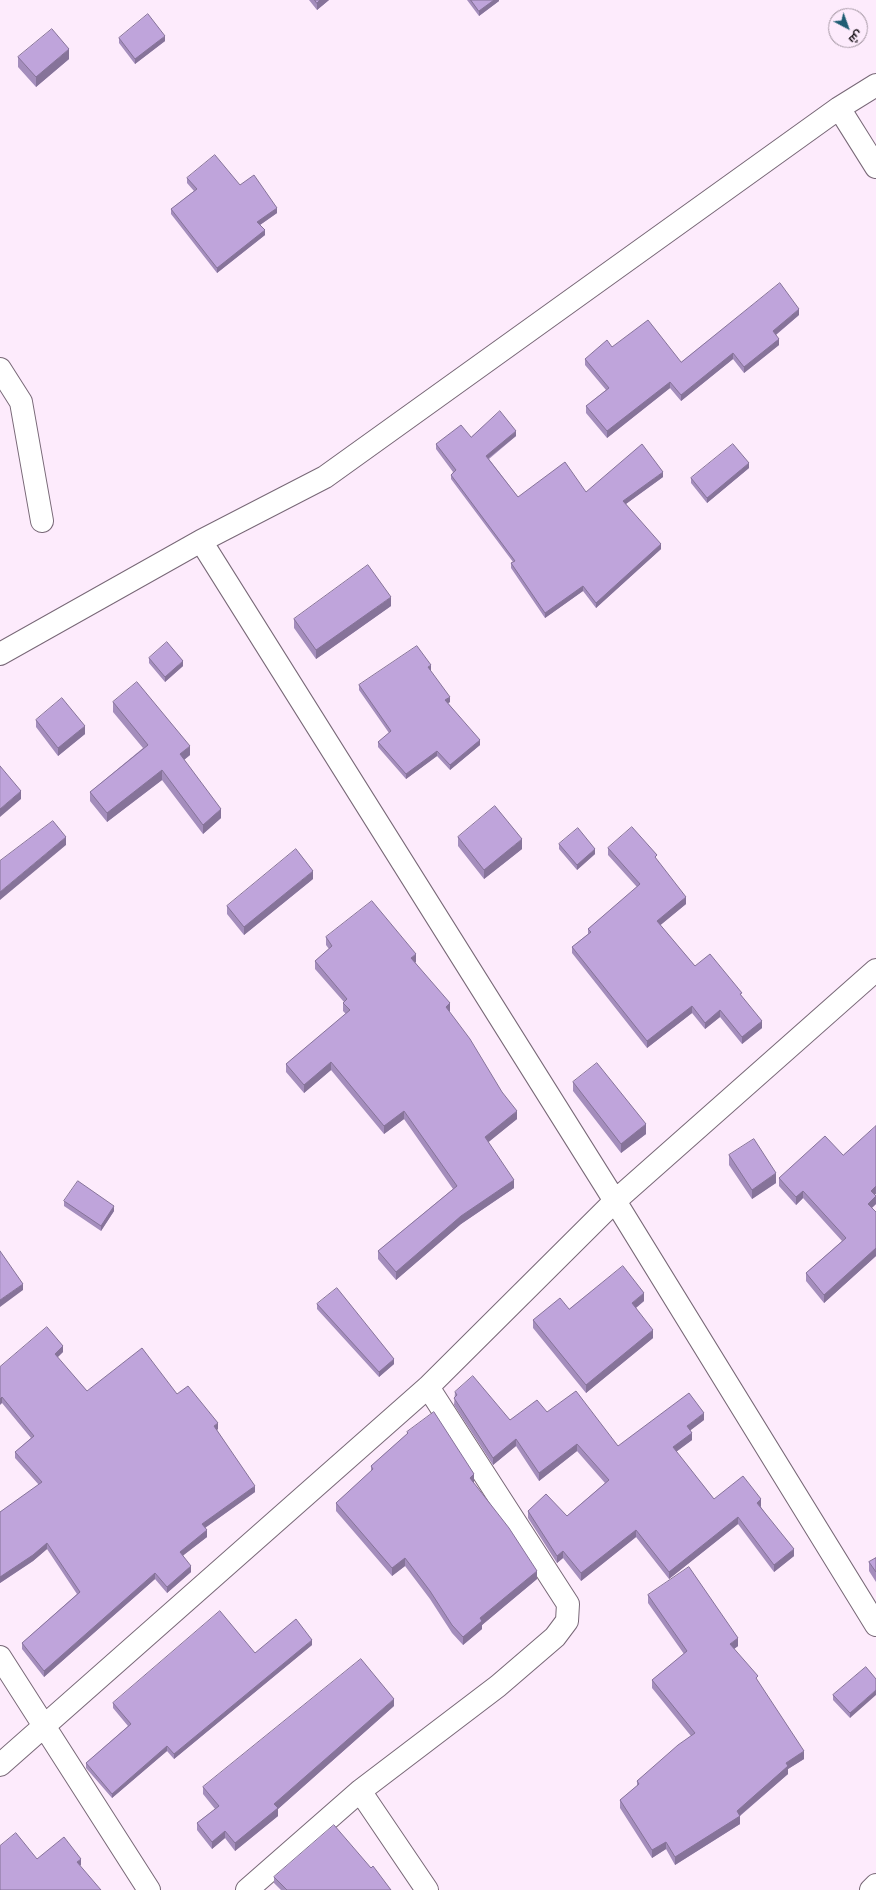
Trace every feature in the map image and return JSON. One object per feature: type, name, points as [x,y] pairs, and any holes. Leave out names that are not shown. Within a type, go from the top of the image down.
[{"type":"street","points":[[0,654],[201,541],[325,477],[839,108],[876,85]]},
{"type":"street","points":[[839,108],[876,167]]},
{"type":"street","points":[[0,369],[21,402],[42,521]]},
{"type":"street","points":[[201,541],[615,1201],[876,1625]]},
{"type":"street","points":[[0,1765],[428,1387],[615,1201],[876,970]]},
{"type":"street","points":[[247,1890],[360,1791],[498,1686],[555,1637],[567,1621],[568,1604],[428,1387]]},
{"type":"street","points":[[0,1657],[149,1890]]},
{"type":"street","points":[[360,1791],[427,1890]]},
{"type":"street","points":[[871,1890],[876,1885]]},
{"type":"building","points":[[471,0],[494,0],[479,11]]},
{"type":"building","points":[[148,14],[165,36],[135,59],[119,38]]},
{"type":"building","points":[[52,29],[69,49],[36,77],[18,57]]},
{"type":"building","points":[[215,155],[240,185],[254,175],[277,208],[257,222],[265,230],[217,268],[171,209],[197,189],[187,178]]},
{"type":"building","points":[[780,283],[799,309],[773,331],[779,339],[744,367],[733,353],[681,395],[670,382],[607,431],[586,406],[609,388],[585,359],[607,340],[612,347],[648,320],[681,362]]},
{"type":"building","points":[[500,411],[516,431],[486,456],[518,497],[565,462],[586,492],[642,444],[663,472],[623,501],[661,544],[596,603],[583,586],[545,613],[511,563],[515,561],[451,475],[456,470],[436,444],[461,425],[471,437]]},
{"type":"building","points":[[733,444],[749,463],[707,498],[691,478]]},
{"type":"building","points":[[368,565],[391,597],[316,650],[294,619]]},
{"type":"building","points":[[167,642],[183,661],[165,677],[149,658]]},
{"type":"building","points":[[417,646],[431,665],[428,667],[450,697],[445,700],[480,740],[450,765],[437,751],[406,774],[378,742],[391,731],[359,685]]},
{"type":"building","points":[[137,682],[190,746],[180,754],[221,809],[203,825],[162,770],[107,813],[90,792],[148,745],[113,702]]},
{"type":"building","points":[[62,698],[85,726],[58,748],[36,720]]},
{"type":"building","points":[[0,766],[21,791],[0,809]]},
{"type":"building","points":[[495,806],[522,839],[484,870],[458,837]]},
{"type":"building","points":[[53,821],[66,837],[0,892],[0,861]]},
{"type":"building","points":[[632,827],[657,855],[655,857],[686,897],[657,921],[695,966],[710,954],[742,993],[740,994],[762,1021],[742,1037],[720,1010],[705,1023],[692,1006],[647,1041],[572,947],[591,932],[588,929],[640,884],[608,848]]},
{"type":"building","points":[[578,828],[595,849],[577,865],[559,844]]},
{"type":"building","points":[[296,849],[313,871],[244,927],[227,906]]},
{"type":"building","points":[[372,901],[416,954],[411,958],[450,1003],[446,1007],[470,1039],[502,1092],[517,1111],[485,1137],[514,1180],[461,1216],[396,1272],[378,1251],[457,1186],[404,1111],[384,1126],[331,1062],[304,1085],[286,1064],[350,1010],[343,1003],[347,999],[315,961],[332,946],[326,937]]},
{"type":"building","points":[[597,1063],[646,1124],[621,1144],[573,1082]]},
{"type":"building","points":[[876,1126],[876,1186],[871,1191],[876,1196],[868,1204],[876,1212],[876,1248],[824,1295],[806,1273],[846,1238],[803,1191],[796,1197],[779,1178],[825,1136],[843,1155]]},
{"type":"building","points":[[754,1139],[776,1173],[752,1190],[729,1155]]},
{"type":"building","points":[[78,1181],[114,1206],[101,1226],[64,1201]]},
{"type":"building","points":[[0,1251],[23,1284],[0,1300]]},
{"type":"building","points":[[623,1266],[644,1293],[632,1303],[653,1330],[586,1385],[533,1320],[560,1298],[569,1309]]},
{"type":"building","points":[[337,1288],[394,1359],[379,1372],[317,1304]]},
{"type":"building","points":[[47,1327],[63,1346],[55,1354],[87,1391],[142,1348],[177,1394],[188,1386],[218,1423],[214,1426],[255,1486],[202,1524],[207,1530],[180,1552],[191,1566],[167,1587],[155,1573],[44,1671],[22,1643],[80,1592],[47,1543],[33,1555],[0,1577],[0,1512],[42,1482],[15,1452],[34,1436],[2,1397],[0,1399],[0,1367]]},
{"type":"building","points":[[473,1376],[510,1420],[537,1400],[547,1412],[576,1391],[618,1446],[689,1393],[704,1413],[687,1426],[692,1433],[673,1447],[714,1499],[743,1476],[761,1499],[757,1503],[794,1549],[774,1565],[738,1517],[669,1572],[636,1530],[581,1573],[563,1551],[557,1556],[528,1511],[546,1494],[567,1516],[609,1480],[577,1444],[539,1473],[516,1439],[493,1458],[454,1398],[457,1395],[455,1392]]},
{"type":"building","points":[[434,1412],[474,1474],[470,1478],[509,1528],[537,1571],[480,1618],[482,1621],[463,1637],[452,1625],[430,1591],[405,1558],[392,1568],[336,1503],[373,1469],[371,1466],[408,1433],[407,1432]]},
{"type":"building","points":[[876,1558],[876,1572],[869,1562]]},
{"type":"building","points":[[689,1567],[738,1638],[730,1644],[758,1676],[756,1678],[804,1751],[786,1763],[788,1766],[737,1811],[740,1816],[675,1857],[666,1842],[652,1850],[620,1800],[639,1784],[637,1781],[678,1745],[695,1733],[652,1680],[687,1651],[648,1595]]},
{"type":"building","points":[[220,1611],[255,1653],[296,1619],[312,1640],[174,1754],[167,1746],[112,1794],[86,1763],[131,1724],[113,1703]]},
{"type":"building","points":[[361,1659],[394,1699],[274,1804],[278,1808],[235,1843],[225,1831],[212,1842],[197,1823],[219,1806],[203,1787]]},
{"type":"building","points":[[866,1667],[876,1679],[876,1690],[850,1713],[833,1695]]},
{"type":"building","points":[[334,1825],[371,1868],[373,1866],[391,1890],[287,1890],[274,1877]]},
{"type":"building","points":[[16,1833],[37,1859],[64,1837],[81,1859],[77,1862],[101,1890],[0,1890],[0,1846]]}]
